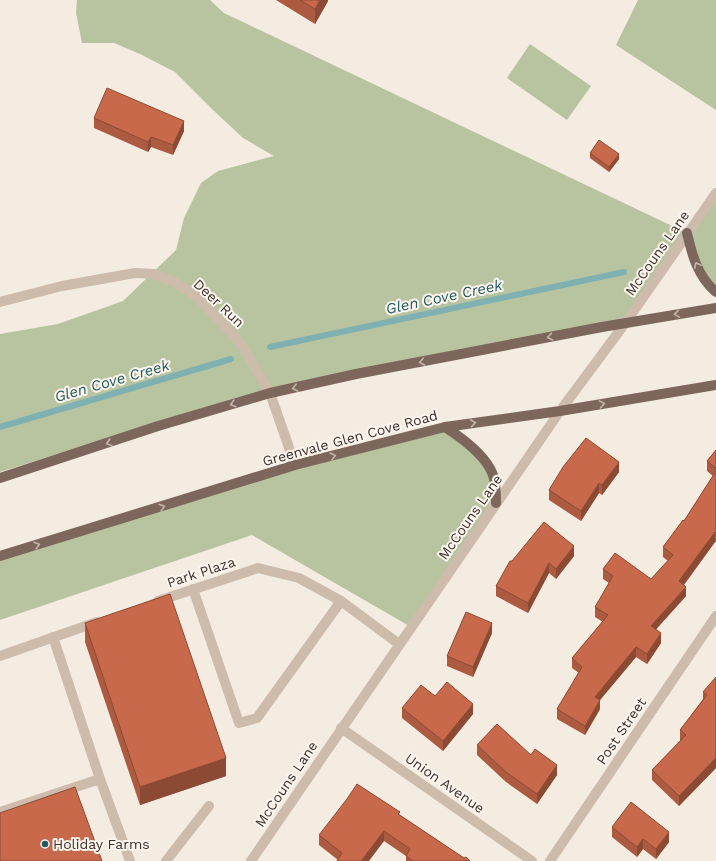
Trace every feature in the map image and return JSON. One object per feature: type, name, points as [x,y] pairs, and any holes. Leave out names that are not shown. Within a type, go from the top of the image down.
[{"type":"main road","points":[[687,233],[695,264],[703,278],[716,292]]},
{"type":"main road","points":[[0,478],[158,426],[270,393],[356,374],[626,322],[716,308]]},
{"type":"main road","name":"Greenvale Glen Cove Road","points":[[0,556],[296,465],[445,427],[560,411],[716,385]]},
{"type":"main road","points":[[445,427],[463,439],[486,463],[493,475],[496,503]]},
{"type":"street","name":"McCouns Lane","points":[[251,861],[560,411],[626,322],[716,193]]},
{"type":"street","name":"Deer Run","points":[[0,302],[62,286],[135,273],[154,274],[174,282],[194,294],[237,339],[248,355],[270,393],[296,465]]},
{"type":"street","name":"Park Plaza","points":[[150,604],[258,568],[299,578],[341,601],[399,644]]},
{"type":"street","points":[[193,589],[239,723],[257,718],[341,601]]},
{"type":"street","name":"Post Street","points":[[550,861],[716,616]]},
{"type":"street","points":[[0,656],[105,620]]},
{"type":"street","points":[[53,638],[100,779],[130,861]]},
{"type":"street","name":"Union Avenue","points":[[341,728],[532,861]]},
{"type":"street","points":[[0,812],[100,779]]},
{"type":"street","points":[[166,861],[209,806]]},
{"type":"green space","points":[[77,0],[210,0],[224,13],[687,233],[716,193],[716,292],[713,289],[687,234],[626,322],[201,409],[0,472],[0,334],[58,324],[123,301],[176,250],[184,218],[201,183],[218,171],[274,156],[243,138],[175,72],[140,54],[114,43],[82,43],[76,13]]},
{"type":"green space","points":[[638,0],[716,0],[716,110],[616,45]]},
{"type":"green space","points":[[530,44],[591,86],[567,120],[507,78]]},
{"type":"green space","points":[[445,427],[480,459],[500,498],[411,627],[252,535],[0,620],[0,556],[295,465]]},
{"type":"building","points":[[300,0],[320,0],[315,9]]},
{"type":"building","points":[[107,88],[184,121],[173,145],[151,137],[148,142],[94,118]]},
{"type":"building","points":[[599,140],[619,154],[609,167],[590,153]]},
{"type":"building","points":[[586,438],[619,462],[602,485],[599,483],[581,511],[549,490],[563,467]]},
{"type":"building","points":[[716,450],[716,468],[707,461]]},
{"type":"building","points":[[716,471],[716,533],[715,532],[679,581],[686,587],[651,626],[661,633],[647,654],[636,647],[595,697],[600,700],[585,726],[557,709],[582,667],[572,658],[608,615],[595,607],[613,576],[603,569],[615,553],[651,579],[673,555],[663,547],[683,520],[684,521]]},
{"type":"building","points":[[544,522],[574,546],[556,569],[549,563],[528,603],[496,586],[510,561],[512,561]]},
{"type":"building","points":[[170,594],[226,758],[140,787],[85,623]]},
{"type":"building","points":[[466,612],[492,623],[473,667],[447,656]]},
{"type":"building","points":[[716,677],[716,758],[679,796],[652,770],[686,735],[680,730],[707,695],[703,692]]},
{"type":"building","points":[[447,682],[473,704],[443,741],[402,708],[421,685],[435,696]]},
{"type":"building","points":[[497,724],[531,755],[535,749],[557,765],[537,794],[506,772],[477,745]]},
{"type":"building","points":[[357,784],[400,812],[398,814],[470,861],[413,861],[406,856],[410,849],[384,831],[361,861],[337,861],[342,853],[319,835]]},
{"type":"building","name":"Holiday Farms","points":[[75,787],[102,861],[0,861],[0,813]]},
{"type":"building","points":[[631,802],[669,832],[656,849],[643,839],[637,847],[612,827]]},
{"type":"waterway","name":"Glen Cove Creek","points":[[270,347],[624,272]]},
{"type":"waterway","name":"Glen Cove Creek","points":[[0,427],[231,359]]},
{"type":"place","name":"Holiday Farms","points":[[45,844]]}]
